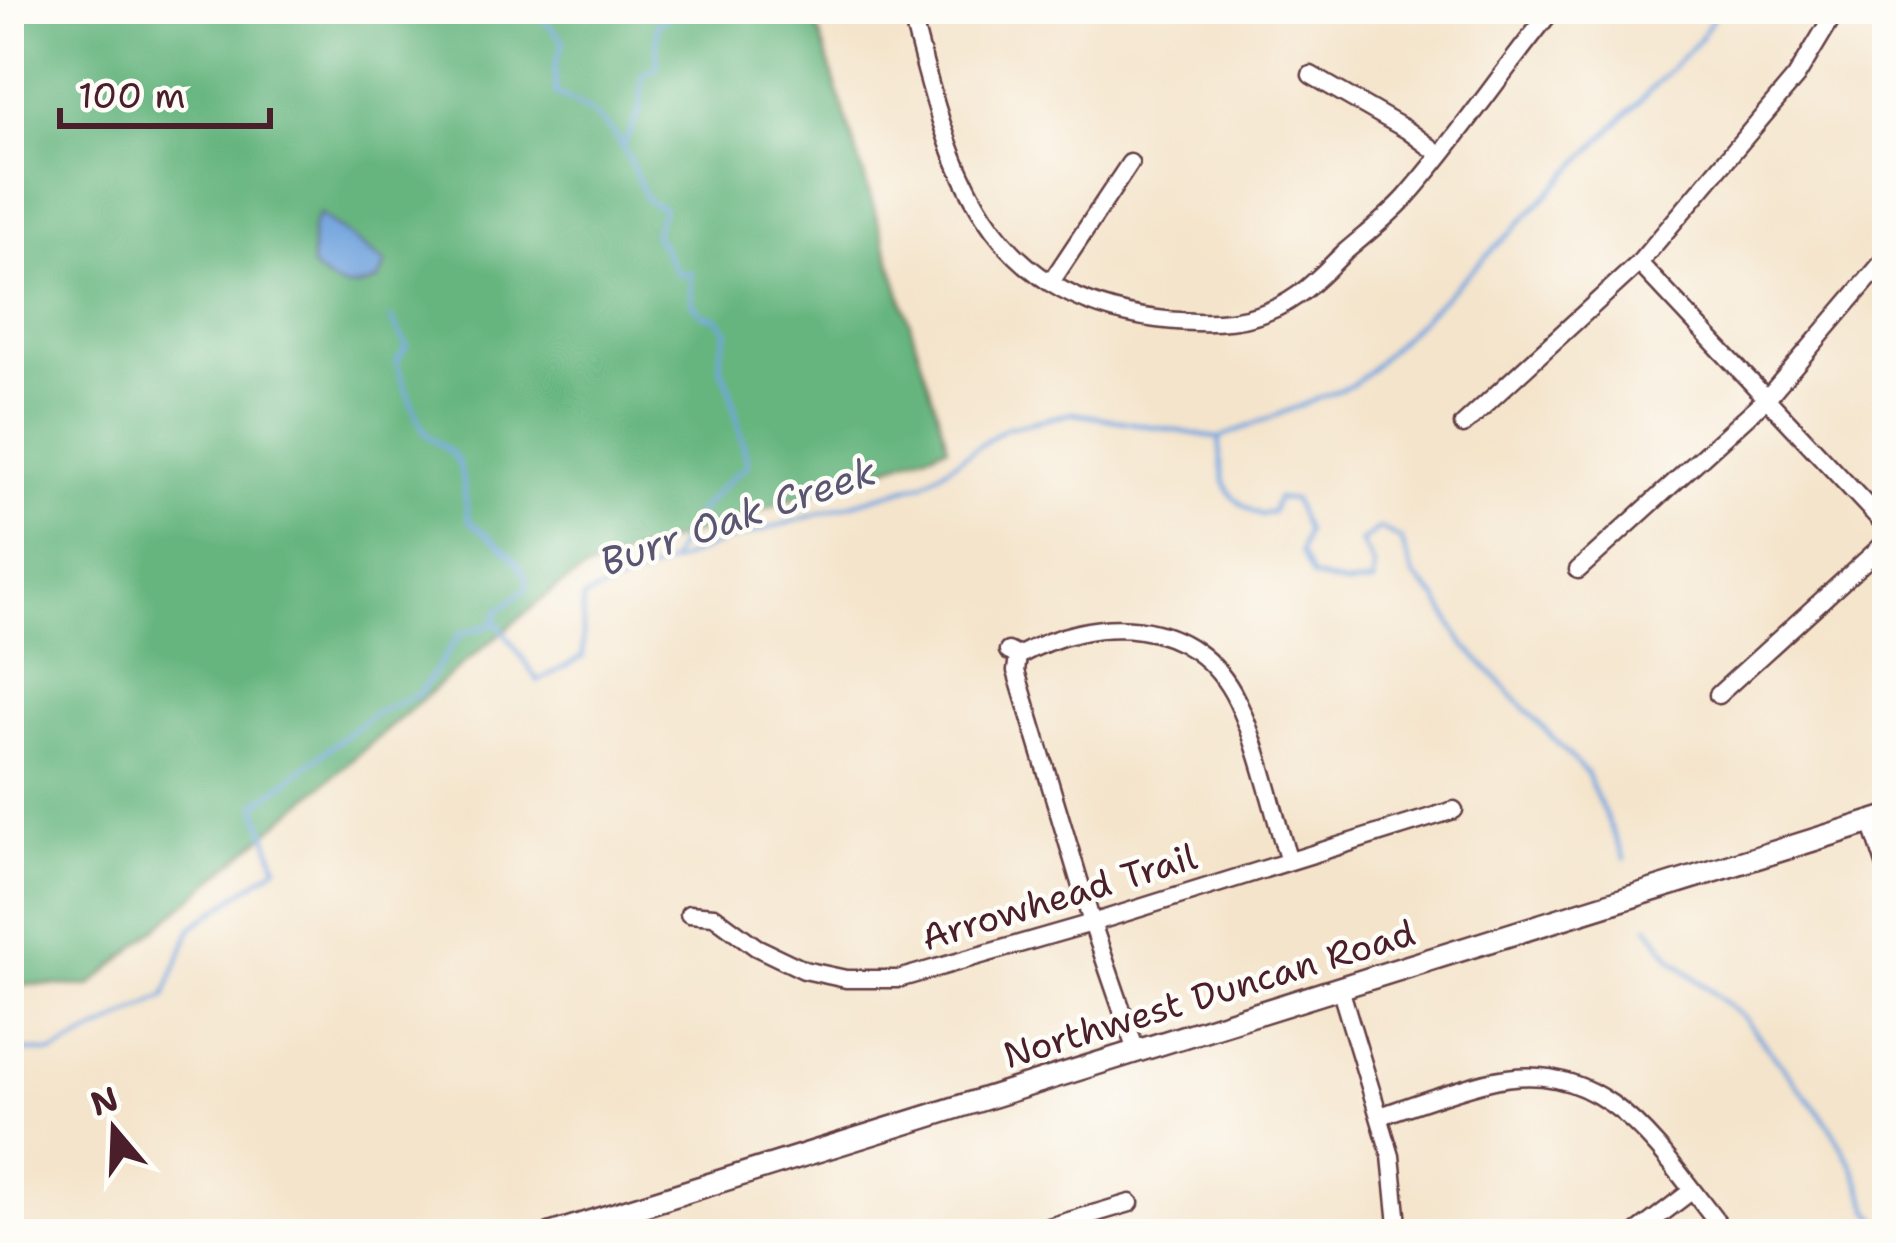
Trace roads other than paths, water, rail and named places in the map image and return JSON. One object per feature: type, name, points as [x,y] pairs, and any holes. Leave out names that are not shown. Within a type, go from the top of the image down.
[{"type":"street","points":[[910,9],[956,164],[974,204],[1004,248],[1086,302],[1131,315],[1226,324],[1267,312],[1298,295],[1402,201],[1553,9]]},
{"type":"street","points":[[1462,425],[1639,263],[1796,77],[1837,9]]},
{"type":"street","points":[[1311,75],[1441,155]]},
{"type":"street","points":[[1051,282],[1130,163]]},
{"type":"street","points":[[1577,570],[1767,398],[1887,257]]},
{"type":"street","points":[[1639,263],[1887,527]]},
{"type":"street","points":[[1718,695],[1887,541]]},
{"type":"street","points":[[1136,1052],[1092,923],[1013,654],[1091,629],[1138,628],[1181,640],[1210,662],[1238,702],[1289,861]]},
{"type":"street","name":"Arrowhead Trail","points":[[688,914],[714,916],[756,947],[804,970],[846,979],[898,979],[1454,809]]},
{"type":"street","points":[[1879,819],[1887,870]]},
{"type":"street","name":"Northwest Duncan Road","points":[[551,1234],[1879,819]]},
{"type":"street","points":[[1340,988],[1397,1186],[1399,1234]]},
{"type":"street","points":[[1380,1116],[1488,1082],[1562,1079],[1606,1096],[1625,1113],[1726,1234]]},
{"type":"street","points":[[1635,1234],[1690,1192]]},
{"type":"street","points":[[1025,1234],[1130,1203]]},
{"type":"street","points":[[634,1210],[642,1234]]},
{"type":"water","points":[[319,214],[386,263],[379,280],[343,287],[312,267],[312,228]]},
{"type":"waterway","points":[[533,9],[564,41],[555,65],[556,94],[591,113],[614,135],[646,200],[663,208],[654,233],[678,274],[690,272],[692,302],[703,316],[716,317],[728,331],[720,364],[748,465],[703,507],[671,560]]},
{"type":"waterway","points":[[623,145],[640,111],[643,73],[657,68],[657,24],[672,9]]},
{"type":"waterway","points":[[1219,438],[1355,384],[1699,40],[1718,9]]},
{"type":"waterway","points":[[391,319],[407,346],[396,362],[405,388],[425,432],[453,454],[459,465],[469,521],[505,550],[525,577],[528,587],[497,612],[493,625]]},
{"type":"waterway","name":"Burr Oak Creek","points":[[9,1049],[53,1053],[165,996],[191,928],[277,867],[256,805],[375,713],[419,694],[460,634],[498,623],[538,681],[583,657],[583,598],[723,542],[924,483],[1006,428],[1073,413],[1219,438]]},
{"type":"waterway","points":[[1219,438],[1226,486],[1238,501],[1261,515],[1272,512],[1277,498],[1293,500],[1306,531],[1300,553],[1313,577],[1346,585],[1373,583],[1374,566],[1361,542],[1380,528],[1401,540],[1414,576],[1437,598],[1462,642],[1586,773],[1625,859]]},
{"type":"waterway","points":[[1648,926],[1674,961],[1744,1018],[1827,1122],[1853,1166],[1870,1209],[1881,1223],[1887,1223]]}]
